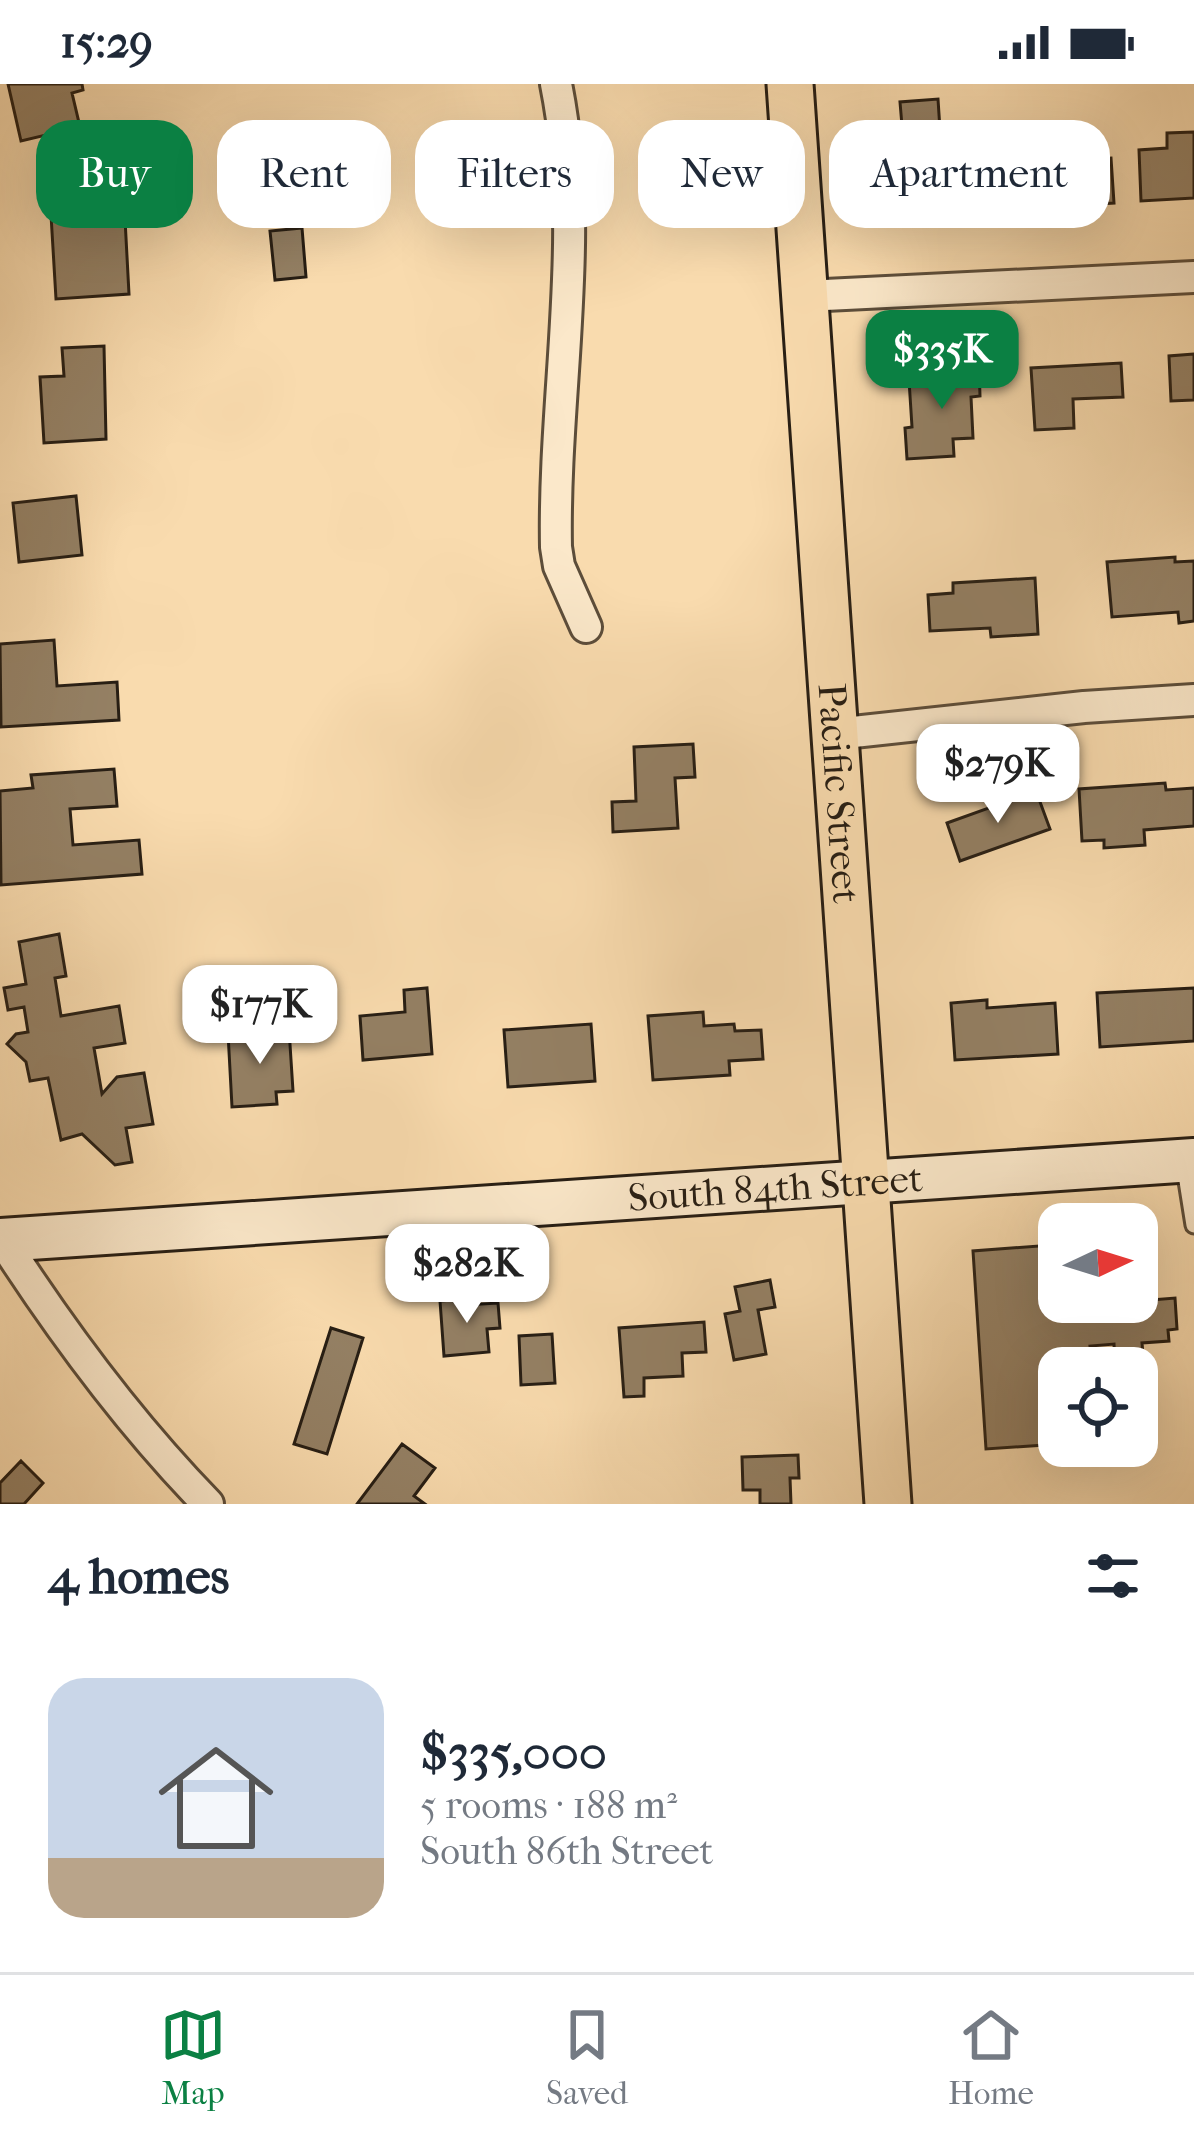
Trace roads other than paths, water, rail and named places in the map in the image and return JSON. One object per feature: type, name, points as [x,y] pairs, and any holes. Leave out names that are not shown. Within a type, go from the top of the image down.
[{"type":"main road","name":"Pacific Street","points":[[790,84],[888,1504]]},
{"type":"main road","name":"South 84th Street","points":[[1,1238],[1189,1160]]},
{"type":"street","points":[[556,84],[566,144],[570,276],[556,547],[559,566],[586,627]]},
{"type":"street","points":[[805,296],[1194,277]]},
{"type":"street","points":[[835,734],[1194,700]]},
{"type":"street","points":[[1,1238],[74,1347],[150,1442],[208,1504]]},
{"type":"lane","points":[[1189,1160],[1194,1225]]}]
